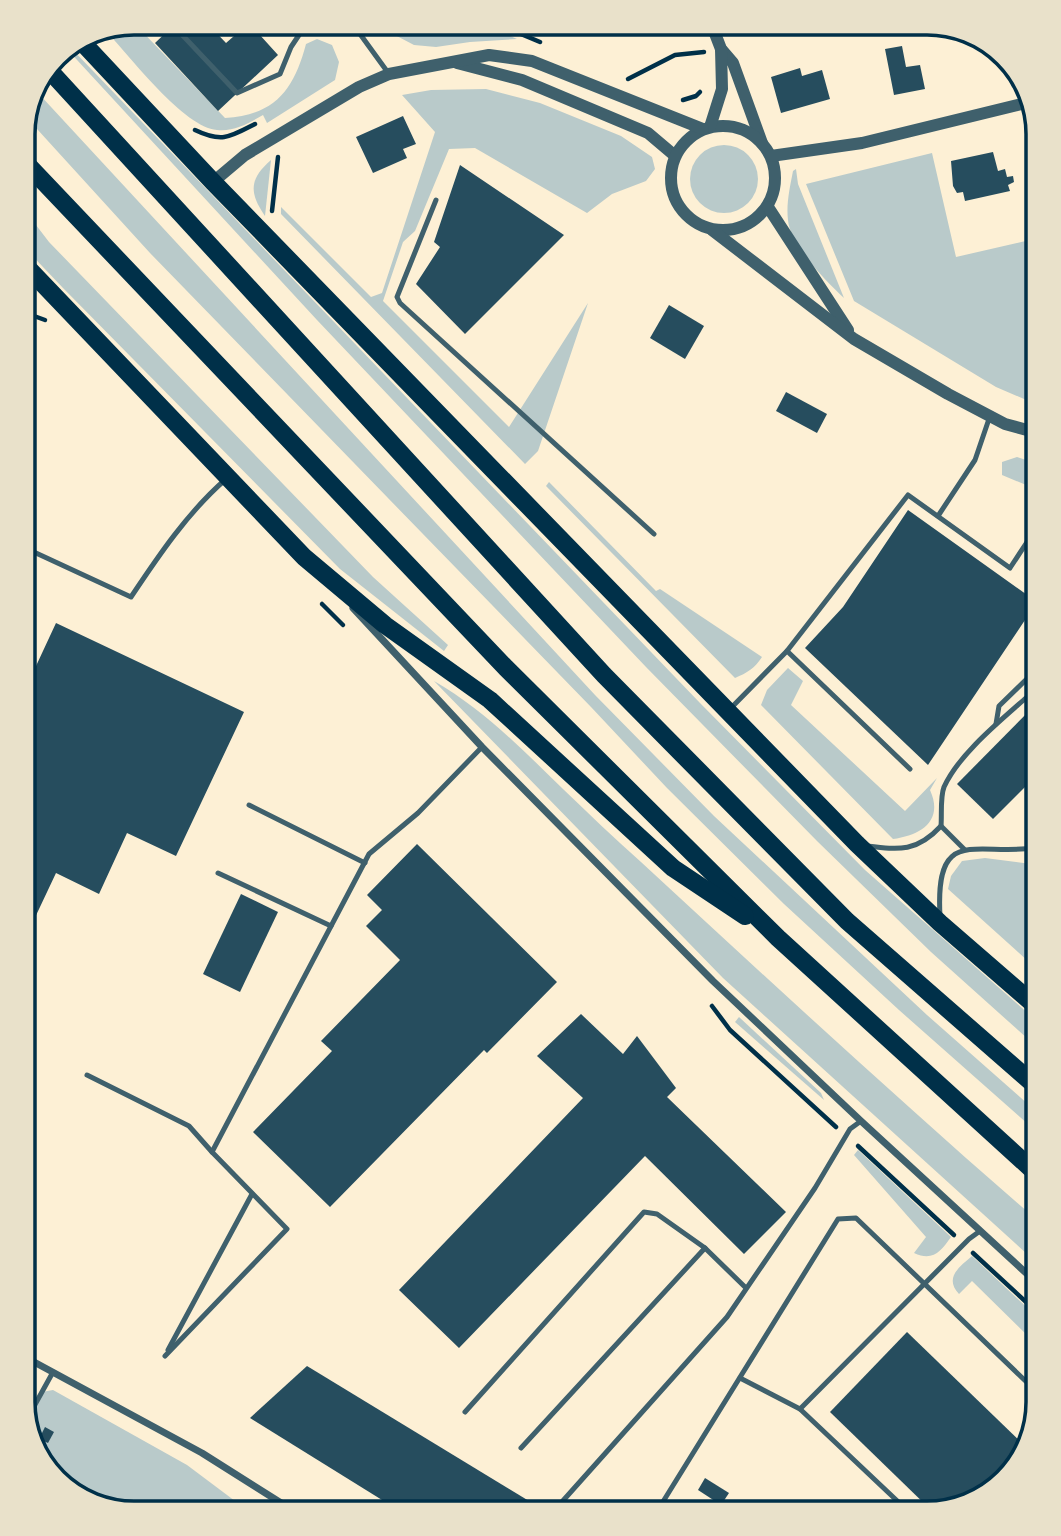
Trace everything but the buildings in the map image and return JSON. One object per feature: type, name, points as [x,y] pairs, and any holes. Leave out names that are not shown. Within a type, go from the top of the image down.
[{"type":"highway","points":[[87,48],[213,182],[857,844],[940,923],[1026,998]]},
{"type":"highway","points":[[54,76],[614,685],[847,921],[1026,1078]]},
{"type":"highway","points":[[35,173],[506,668],[778,938],[1026,1164]]},
{"type":"highway","points":[[35,276],[304,557],[385,625],[490,700],[673,868],[778,938]]},
{"type":"street","points":[[712,230],[734,230],[753,222],[768,206],[775,189],[775,170],[771,156],[762,143],[733,64],[721,49],[716,35]]},
{"type":"street","points":[[721,49],[722,89],[707,128],[686,139],[674,155],[671,188],[675,201],[694,223],[712,230],[854,339],[1005,424],[1026,430]]},
{"type":"street","points":[[213,182],[246,155],[359,87],[389,74],[489,55],[532,61],[707,128],[738,127],[762,143]]},
{"type":"street","points":[[453,62],[522,80],[648,133],[674,155]]},
{"type":"street","points":[[771,156],[862,143],[1021,104]]},
{"type":"street","points":[[768,206],[854,339]]},
{"type":"street","points":[[304,557],[482,747],[713,981],[1026,1273]]},
{"type":"street","points":[[35,1362],[202,1453],[278,1501]]},
{"type":"lane","points":[[182,35],[237,93],[280,75],[299,35]]},
{"type":"lane","points":[[361,35],[389,74]]},
{"type":"lane","points":[[436,200],[397,297],[400,303],[654,534]]},
{"type":"lane","points":[[938,516],[975,460],[990,416]]},
{"type":"lane","points":[[35,553],[131,597],[164,547],[212,490],[228,477]]},
{"type":"lane","points":[[727,712],[787,651],[908,495],[1010,568],[1026,544]]},
{"type":"lane","points":[[787,651],[910,769]]},
{"type":"lane","points":[[995,725],[999,706],[1026,680]]},
{"type":"lane","points":[[857,844],[896,850],[919,845],[929,839],[942,826],[943,789],[963,759],[995,725],[1026,699]]},
{"type":"lane","points":[[212,1152],[369,855],[418,813],[482,747]]},
{"type":"lane","points":[[249,805],[365,863]]},
{"type":"lane","points":[[942,826],[964,849]]},
{"type":"lane","points":[[940,923],[938,890],[943,869],[949,859],[964,849],[1026,849]]},
{"type":"lane","points":[[218,873],[331,926]]},
{"type":"lane","points":[[87,1075],[189,1126],[287,1228],[165,1356],[252,1194]]},
{"type":"lane","points":[[563,1501],[727,1317],[814,1188],[850,1129],[861,1121]]},
{"type":"lane","points":[[465,1412],[643,1212],[657,1214],[705,1248],[746,1288]]},
{"type":"lane","points":[[663,1501],[838,1219],[856,1218],[1026,1381]]},
{"type":"lane","points":[[800,1409],[980,1231]]},
{"type":"lane","points":[[521,1448],[705,1248]]},
{"type":"lane","points":[[35,1404],[53,1372]]},
{"type":"lane","points":[[740,1378],[800,1409],[897,1501]]},
{"type":"path","points":[[524,35],[541,42]]},
{"type":"path","points":[[628,79],[675,55],[708,51],[709,61]]},
{"type":"path","points":[[618,75],[641,84]]},
{"type":"path","points":[[678,100],[688,100],[704,87]]},
{"type":"path","points":[[192,128],[212,138],[232,136],[258,122],[278,155],[272,214]]},
{"type":"shaded area","points":[[145,35],[225,118],[257,112],[280,97],[295,74],[306,44],[317,39],[332,45],[339,62],[335,80],[267,123],[263,115],[247,124],[223,130],[204,126],[190,117],[174,105],[112,38]]},
{"type":"shaded area","points":[[395,35],[508,35],[517,39],[436,47],[414,45]]},
{"type":"shaded area","points":[[77,54],[700,703],[865,870],[1026,1011],[1026,1037],[931,952],[817,841],[646,667],[317,320],[74,56]]},
{"type":"shaded area","points":[[486,89],[540,103],[621,136],[652,157],[655,169],[646,181],[612,194],[587,213],[475,148],[449,149],[415,231],[403,242],[383,301],[509,427],[588,303],[538,451],[525,464],[281,214],[281,207],[371,297],[382,293],[435,132],[402,95],[431,90]]},
{"type":"shaded area","points":[[42,98],[595,695],[714,816],[927,1015],[1026,1102],[1026,1122],[784,904],[667,788],[150,253],[35,127]]},
{"type":"shaded area","points":[[724,145],[737,148],[748,155],[755,166],[758,179],[755,192],[748,203],[737,210],[724,213],[711,210],[700,203],[693,192],[690,179],[693,166],[700,155],[711,148]]},
{"type":"shaded area","points":[[932,153],[956,257],[1026,241],[1026,400],[996,387],[854,301],[806,184]]},
{"type":"shaded area","points":[[271,160],[265,216],[256,200],[254,187],[255,180]]},
{"type":"shaded area","points":[[796,169],[798,184],[844,298],[810,262],[790,230],[788,202],[793,171]]},
{"type":"shaded area","points":[[35,224],[49,242],[373,577],[448,645],[444,651],[340,569],[35,259]]},
{"type":"shaded area","points":[[1017,457],[1026,460],[1026,485],[1002,475],[1002,462]]},
{"type":"shaded area","points":[[549,482],[656,591],[660,589],[762,657],[757,664],[735,678],[546,486]]},
{"type":"shaded area","points":[[788,668],[803,681],[791,705],[905,811],[937,778],[930,790],[934,810],[927,825],[913,834],[893,839],[761,705],[767,690]]},
{"type":"shaded area","points":[[434,681],[469,704],[502,731],[789,998],[1026,1211],[1026,1253],[723,978]]},
{"type":"shaded area","points":[[985,858],[1026,863],[1026,959],[948,889],[951,876],[962,861]]},
{"type":"shaded area","points":[[739,1017],[821,1093],[824,1100],[735,1022]]},
{"type":"shaded area","points":[[858,1150],[951,1237],[940,1251],[931,1256],[914,1253],[926,1237],[854,1155]]},
{"type":"shaded area","points":[[972,1256],[1026,1307],[1026,1334],[972,1281],[959,1294],[953,1278],[962,1264]]},
{"type":"shaded area","points":[[53,1390],[187,1465],[235,1501],[128,1501],[108,1498],[85,1488],[55,1462],[43,1440],[38,1428],[35,1402],[42,1392]]}]
